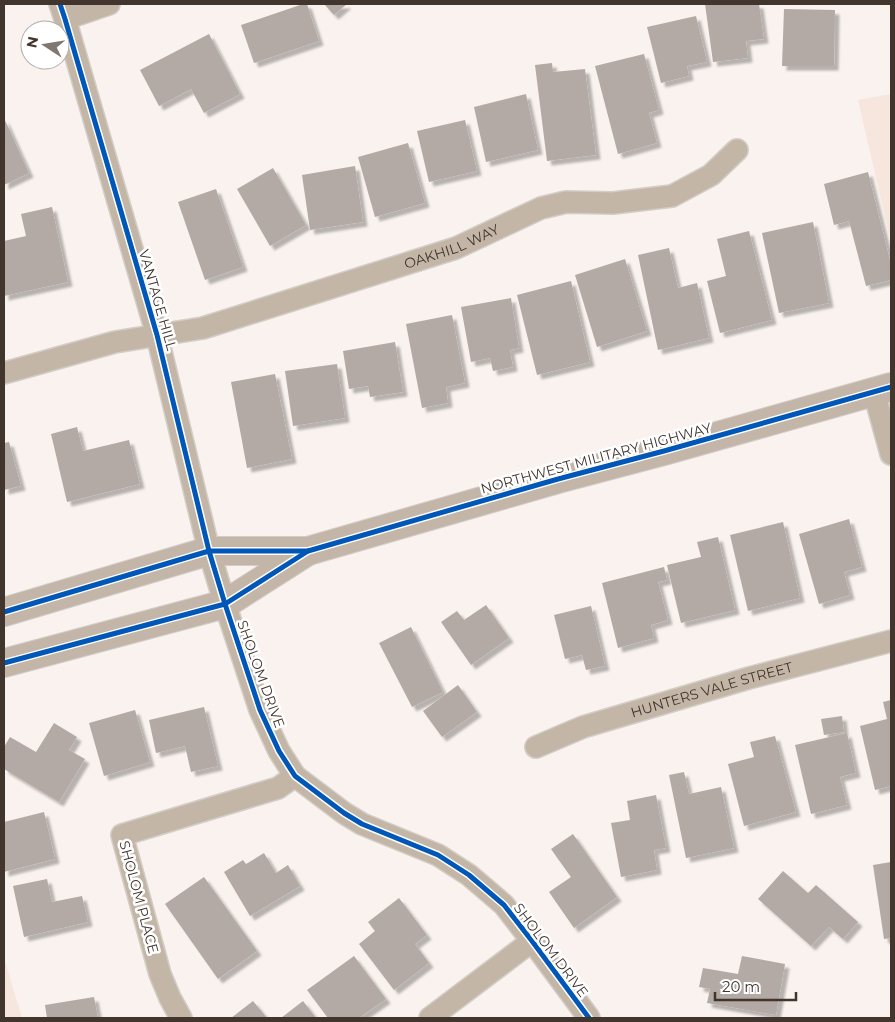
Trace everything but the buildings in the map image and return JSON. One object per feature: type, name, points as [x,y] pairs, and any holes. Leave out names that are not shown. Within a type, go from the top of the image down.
[{"type":"main road","name":"NORTHWEST MILITARY HIGHWAY","points":[[4,612],[209,552],[308,551],[558,479],[883,390]]},
{"type":"main road","name":"NORTHWEST MILITARY HIGHWAY","points":[[4,663],[225,604],[308,551]]},
{"type":"street","points":[[62,11],[109,4]]},
{"type":"street","name":"VANTAGE HILL","points":[[62,11],[157,335],[209,552],[225,604]]},
{"type":"street","name":"OAKHILL WAY","points":[[4,373],[115,342],[203,328],[456,248],[541,208],[566,202],[613,203],[672,196],[711,175],[737,150]]},
{"type":"street","points":[[883,390],[891,454]]},
{"type":"street","name":"SHOLOM DRIVE","points":[[225,604],[260,710],[279,751],[295,776],[344,813],[362,824],[438,855],[469,875],[504,905],[589,1018]]},
{"type":"street","name":"HUNTERS VALE STREET","points":[[536,747],[583,727],[749,678],[891,641]]},
{"type":"street","name":"SHOLOM PLACE","points":[[181,1018],[160,974],[122,835],[278,788],[295,776]]},
{"type":"street","points":[[430,1018],[532,941]]},
{"type":"shaded area","points":[[891,94],[891,242],[858,100]]},
{"type":"shaded area","points":[[4,958],[22,1018],[4,1018]]},
{"type":"cycle path","points":[[60,4],[157,335],[209,551],[260,710],[279,751],[295,776],[344,813],[362,824],[438,855],[469,875],[504,905],[589,1018]]},
{"type":"cycle path","points":[[4,612],[209,551],[308,551],[558,479],[891,387]]},
{"type":"cycle path","points":[[4,663],[225,604],[308,551]]}]
